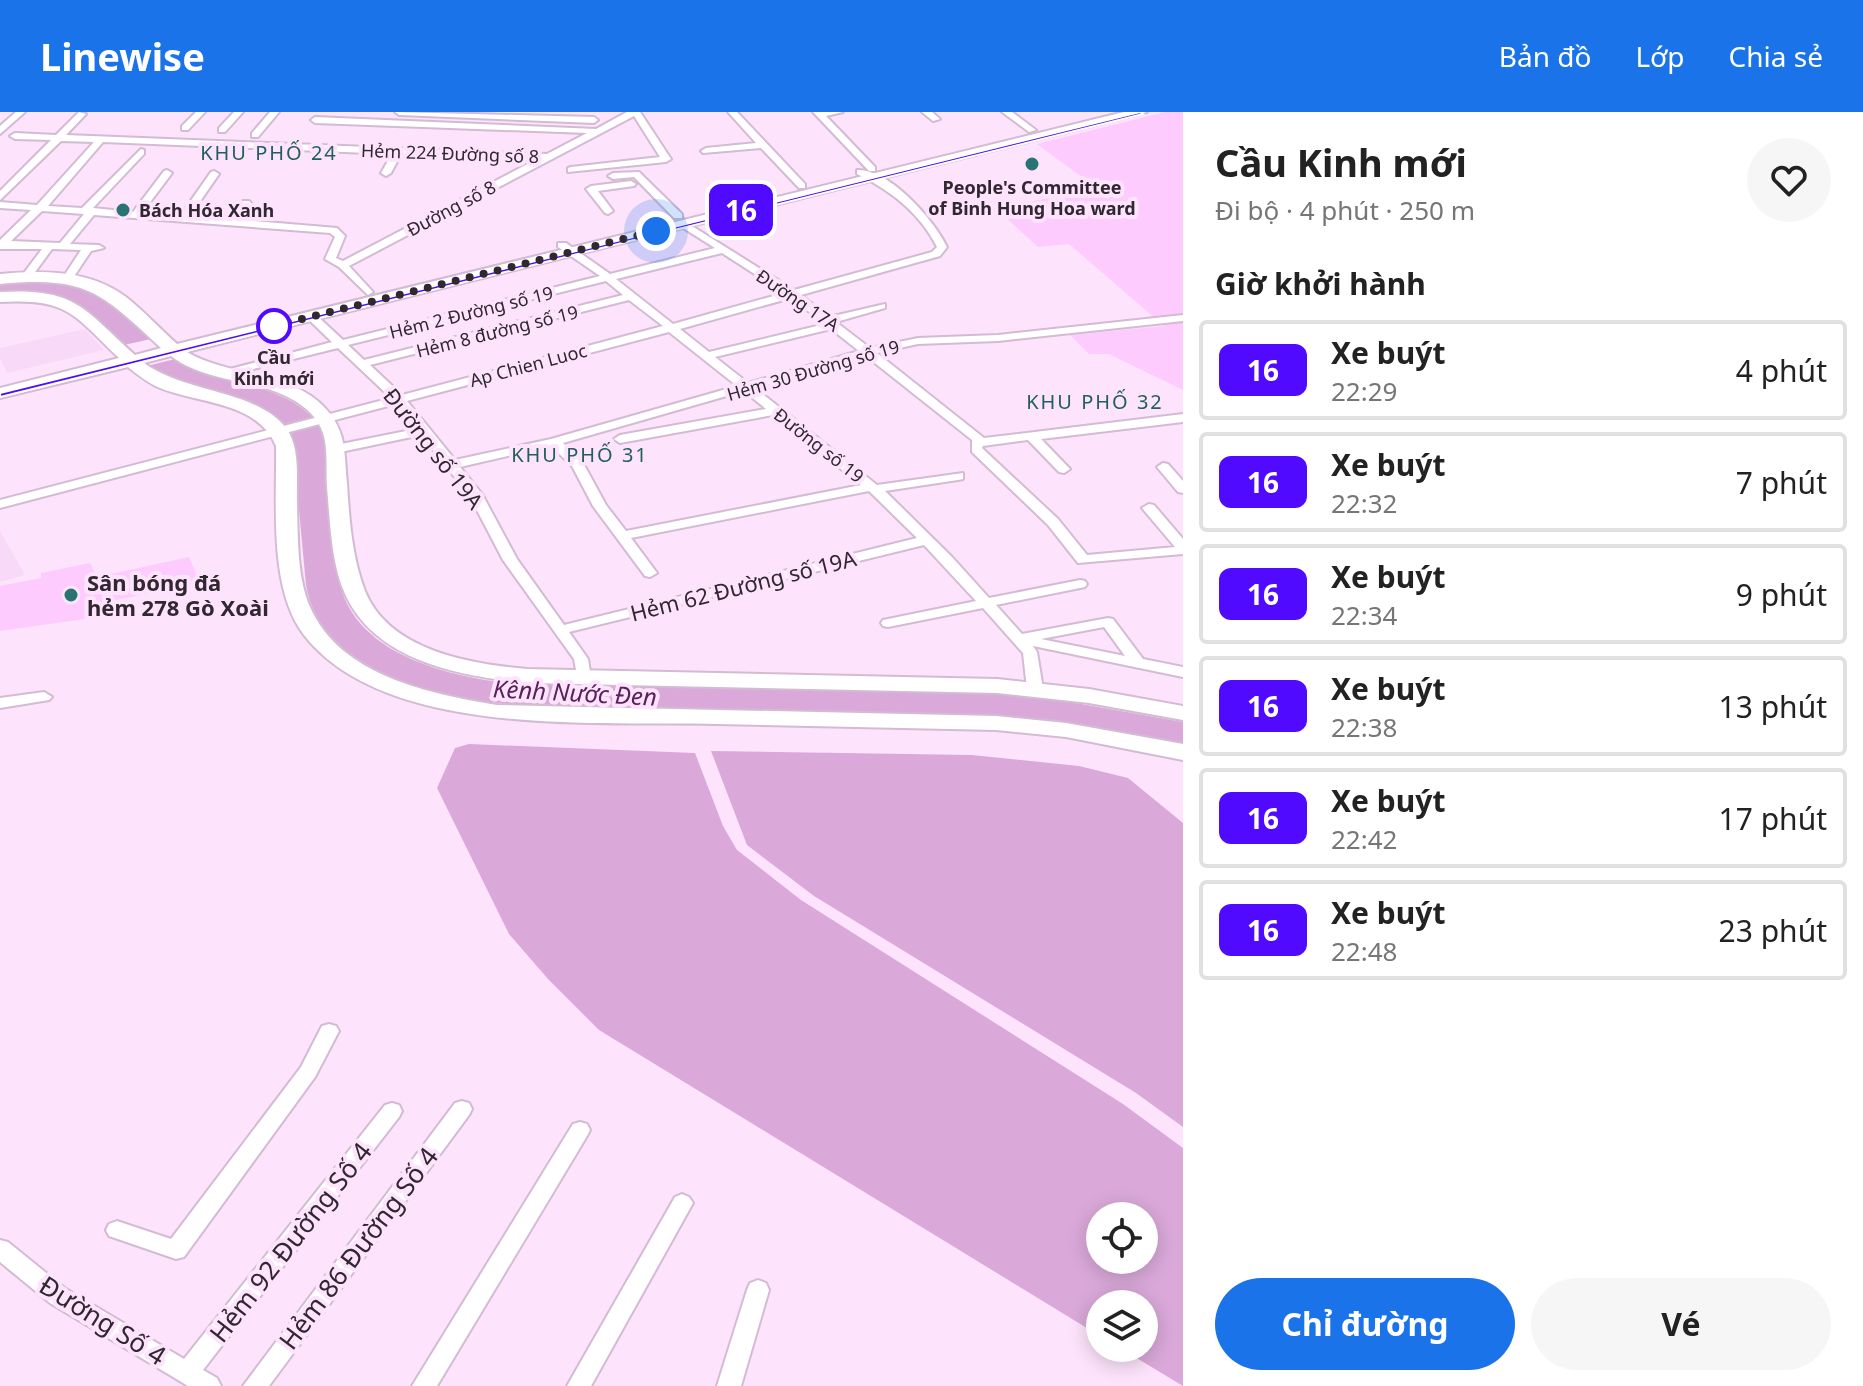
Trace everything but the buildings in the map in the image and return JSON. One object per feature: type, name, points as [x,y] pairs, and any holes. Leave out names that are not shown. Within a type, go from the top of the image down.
[{"type":"street","points":[[1,129],[21,112]]},
{"type":"street","points":[[185,128],[201,112]]},
{"type":"street","points":[[222,130],[239,112]]},
{"type":"street","points":[[255,135],[275,112]]},
{"type":"street","points":[[399,112],[615,122]]},
{"type":"street","points":[[635,112],[666,159],[571,175],[634,174],[644,182]]},
{"type":"street","name":"Đường số 8","points":[[343,265],[635,112]]},
{"type":"street","points":[[732,112],[802,186]]},
{"type":"street","points":[[818,113],[839,112]]},
{"type":"street","points":[[926,112],[936,119]]},
{"type":"street","points":[[1006,112],[1032,130]]},
{"type":"street","points":[[0,382],[311,316],[1106,112]]},
{"type":"street","points":[[681,220],[802,186],[1140,112]]},
{"type":"street","points":[[818,113],[869,173]]},
{"type":"street","points":[[0,197],[82,114]]},
{"type":"street","points":[[301,143],[317,116],[596,132]]},
{"type":"street","points":[[308,130],[578,141]]},
{"type":"street","name":"Hẻm 224 Đường số 8","points":[[15,136],[549,157]]},
{"type":"street","points":[[1,245],[100,140]]},
{"type":"street","points":[[706,151],[764,145]]},
{"type":"street","points":[[386,173],[398,151]]},
{"type":"street","points":[[62,247],[89,210],[141,152]]},
{"type":"street","points":[[137,213],[167,173]]},
{"type":"street","name":"Ap Chien Luoc","points":[[0,504],[670,328],[936,254],[942,247],[937,234],[915,211],[869,173]]},
{"type":"street","points":[[184,217],[214,174]]},
{"type":"street","points":[[608,211],[591,189],[644,182]]},
{"type":"street","name":"Đường 17A","points":[[644,182],[681,220],[720,250],[793,294],[832,322],[965,427],[978,439],[976,449],[1053,522],[1083,560],[1183,548]]},
{"type":"street","points":[[235,222],[246,203]]},
{"type":"street","points":[[0,205],[333,230],[340,236],[330,259],[343,265],[368,292]]},
{"type":"street","points":[[1,245],[93,248],[67,279]]},
{"type":"street","points":[[26,277],[49,246]]},
{"type":"street","points":[[171,346],[368,292],[567,248]]},
{"type":"street","name":"Đường số 19","points":[[567,248],[873,488],[1030,652],[1035,689]]},
{"type":"street","name":"Hẻm 2 Đường số 19","points":[[221,373],[720,250]]},
{"type":"street","points":[[0,279],[67,279],[94,285],[108,292],[191,362],[290,393],[320,418],[334,433],[337,485],[355,592],[365,610],[381,627],[414,649],[466,667],[510,675],[961,684],[1035,689],[1183,713]]},
{"type":"street","points":[[0,297],[37,296],[59,300],[127,356],[167,384],[252,410],[281,428],[285,446],[288,524],[297,599],[302,612],[318,636],[345,660],[407,692],[458,706],[522,713],[1018,725],[1183,752]]},
{"type":"street","name":"Hẻm 8 đường số 19","points":[[362,364],[631,296]]},
{"type":"street","points":[[705,356],[881,306]]},
{"type":"street","name":"Đường số 19A","points":[[311,316],[399,399],[475,494],[510,560],[581,659],[583,678]]},
{"type":"street","name":"Hẻm 30 Đường số 19","points":[[451,465],[554,442],[871,351],[918,341],[998,338],[1183,318]]},
{"type":"street","points":[[0,393],[127,356]]},
{"type":"street","points":[[620,439],[775,411]]},
{"type":"street","points":[[977,443],[1183,418]]},
{"type":"street","points":[[336,449],[424,431]]},
{"type":"street","points":[[1032,437],[1064,469]]},
{"type":"street","points":[[554,442],[577,464],[600,506],[650,573]]},
{"type":"street","points":[[1163,467],[1183,489]]},
{"type":"street","points":[[623,536],[873,488],[958,476]]},
{"type":"street","points":[[1149,508],[1183,548]]},
{"type":"street","name":"Hẻm 62 Đường số 19A","points":[[560,630],[926,540]]},
{"type":"street","points":[[888,623],[983,601],[1080,584]]},
{"type":"street","points":[[1017,639],[1108,622],[1139,665]]},
{"type":"street","points":[[1017,639],[1183,672]]},
{"type":"street","points":[[0,703],[44,697]]},
{"type":"street","points":[[117,1230],[176,1250],[308,1072],[329,1031]]},
{"type":"street","name":"Hẻm 86 Đường Số 4","points":[[255,1386],[462,1109]]},
{"type":"street","name":"Hẻm 92 Đường Số 4","points":[[187,1373],[392,1111]]},
{"type":"street","points":[[424,1386],[580,1130]]},
{"type":"street","points":[[579,1386],[682,1203]]},
{"type":"street","name":"Đường Số 4","points":[[0,1249],[58,1296],[209,1386]]},
{"type":"street","points":[[729,1386],[758,1290]]},
{"type":"shaded area","points":[[1165,112],[1183,112],[1183,390],[1109,354],[1089,354],[1070,335],[1164,326],[1069,244],[1038,247],[995,208],[1098,189],[1037,144]]},
{"type":"shaded area","points":[[85,329],[104,350],[7,373],[0,358],[0,348]]},
{"type":"shaded area","points":[[0,531],[25,575],[0,582]]},
{"type":"shaded area","name":"Sân bóng đá hẻm 278 Gò Xoài","points":[[189,557],[200,583],[91,605],[92,618],[0,631],[0,586],[41,578],[41,573],[90,563],[97,577]]},
{"type":"water","points":[[0,283],[65,283],[103,297],[151,339],[124,345],[82,308],[57,296],[0,293]]},
{"type":"water","name":"Kênh Nước Đen","points":[[175,359],[212,375],[291,401],[307,412],[321,428],[328,449],[334,544],[344,597],[356,618],[373,636],[417,662],[468,677],[516,684],[969,692],[1053,699],[1183,722],[1183,744],[1071,723],[984,715],[515,705],[454,696],[388,675],[359,660],[334,640],[316,615],[306,585],[292,435],[275,416],[259,406],[175,381],[147,366]]},
{"type":"water","points":[[469,744],[695,753],[723,826],[737,850],[801,900],[1123,1104],[1183,1148],[1183,1386],[1143,1362],[1158,1362],[1158,1290],[1086,1290],[1086,1327],[599,1030],[509,934],[437,788],[455,748]]},
{"type":"water","points":[[711,751],[972,755],[1079,766],[1128,778],[1183,823],[1183,1127],[1136,1093],[814,896],[747,845]]},
{"type":"bus line","name":"16","points":[[0,393],[1140,112]]},
{"type":"place","name":"People's Committee of Binh Hung Hoa ward","points":[[1032,164]]},
{"type":"place","name":"Bách Hóa Xanh","points":[[123,210]]},
{"type":"place","name":"Cầu Kinh mới","points":[[274,326]]},
{"type":"place","name":"Sân bóng đá hẻm 278 Gò Xoài","points":[[71,595]]},
{"type":"district","name":"KHU PHỐ 24","points":[[269,152]]},
{"type":"district","name":"KHU PHỐ 32","points":[[1095,401]]},
{"type":"district","name":"KHU PHỐ 31","points":[[580,454]]},
{"type":"route","points":[[274,326],[656,231]]}]
